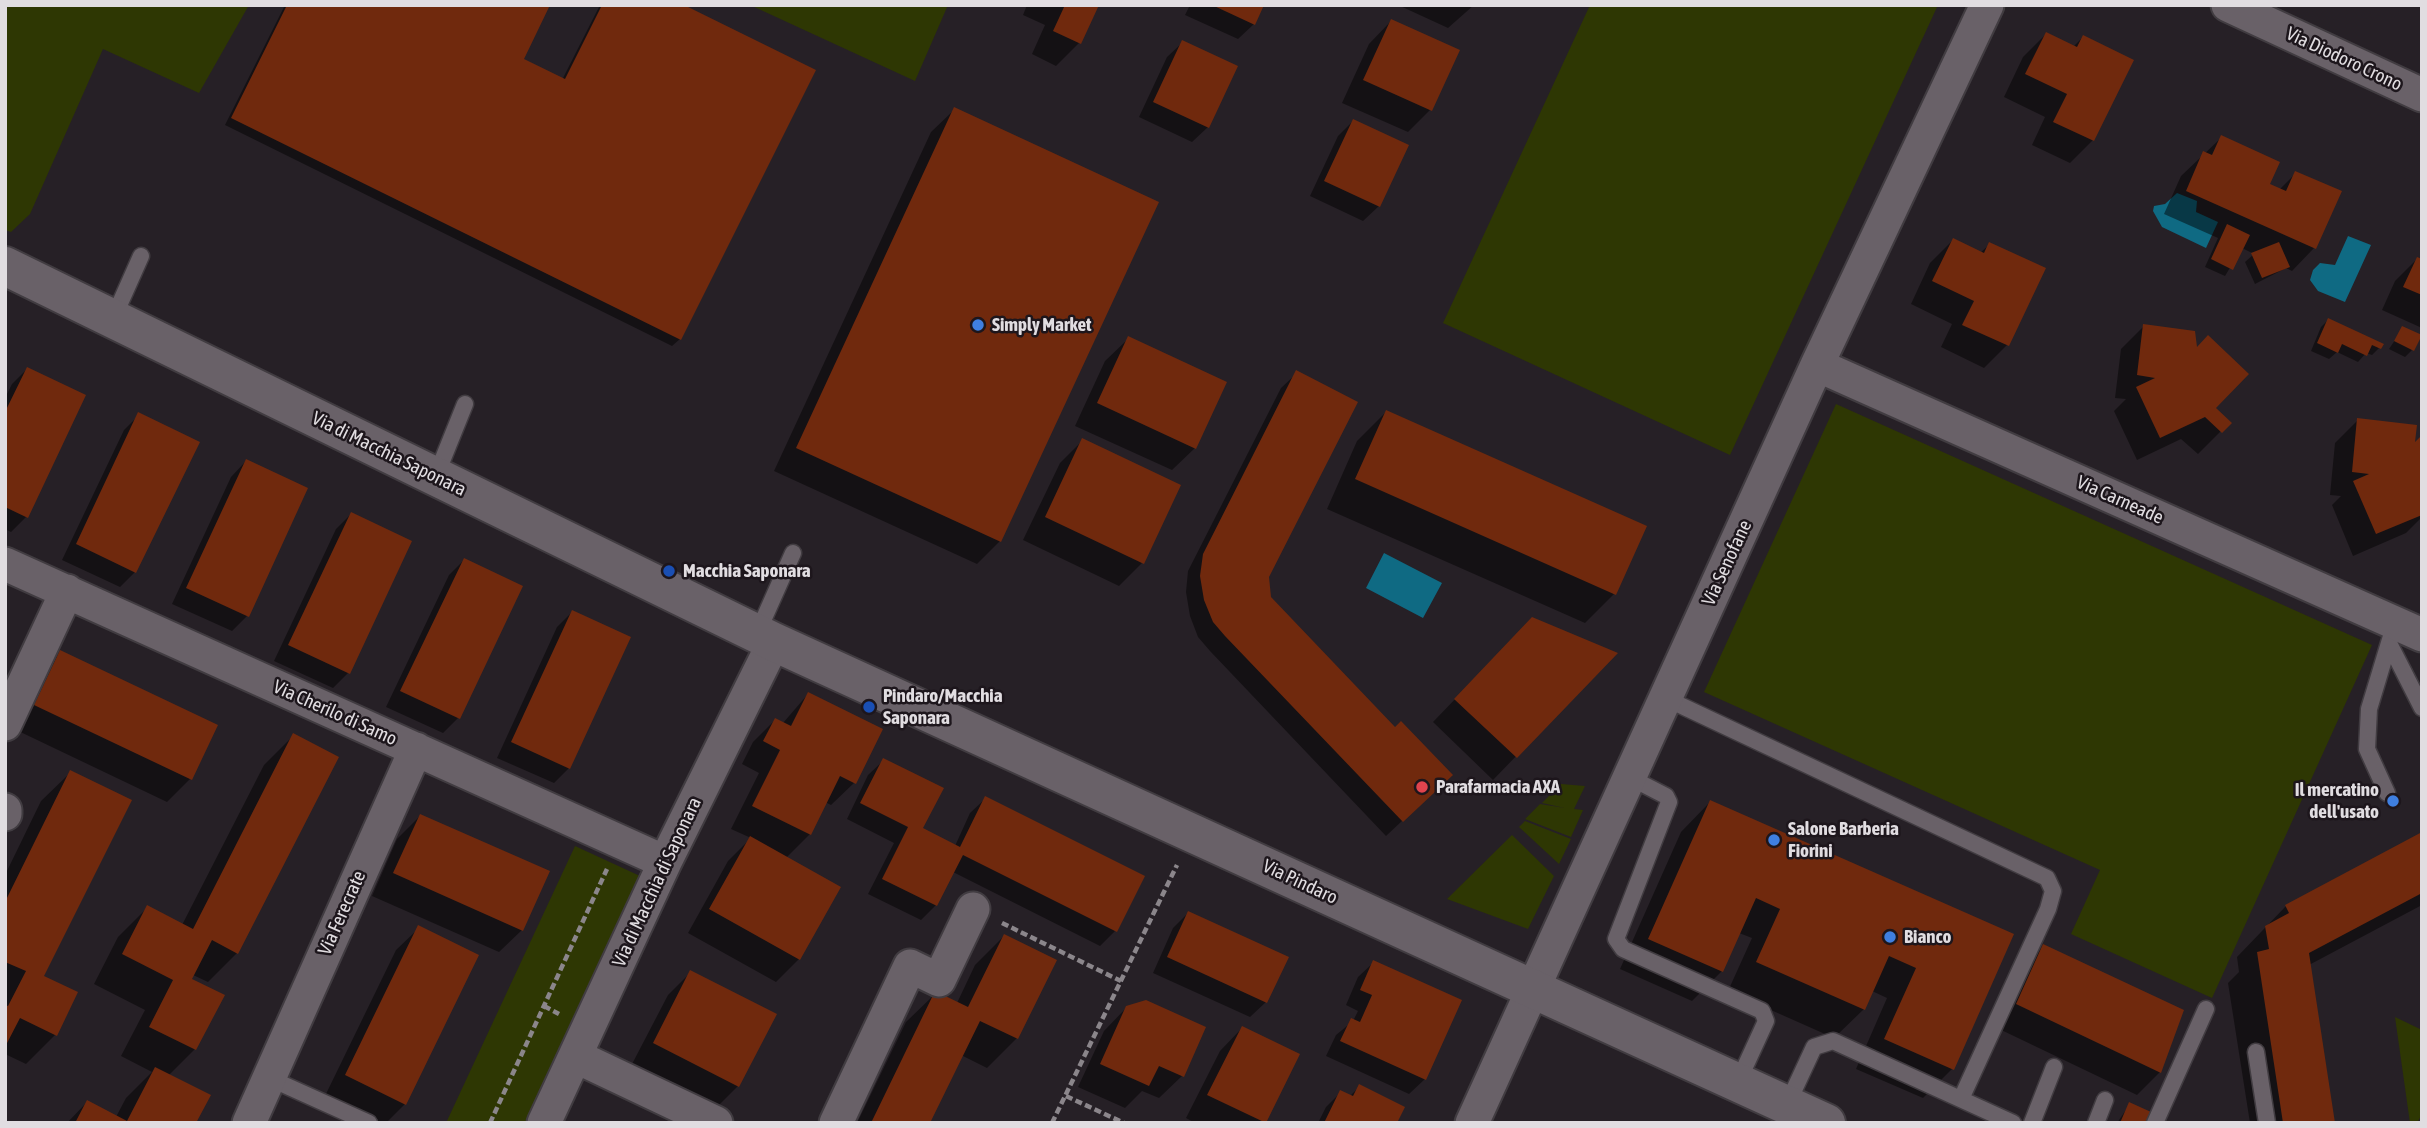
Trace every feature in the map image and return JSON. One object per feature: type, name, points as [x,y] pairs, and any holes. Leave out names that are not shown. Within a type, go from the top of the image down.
[{"type":"street","name":"Via Senofane","points":[[1472,1123],[1817,365],[1987,5]]},
{"type":"street","name":"Via Diodoro Crono","points":[[2228,5],[2422,95]]},
{"type":"street","name":"Via di Macchia Saponara","points":[[5,266],[765,638]]},
{"type":"street","name":"Via Carneade","points":[[1817,365],[2402,634]]},
{"type":"street","name":"Via Cherilo di Samo","points":[[5,564],[666,862]]},
{"type":"street","points":[[5,724],[67,591]]},
{"type":"street","name":"Via Pindaro","points":[[765,638],[1826,1123]]},
{"type":"street","name":"Via di Macchia di Saponara","points":[[544,1123],[666,862],[765,638]]},
{"type":"street","name":"Via Ferecrate","points":[[249,1123],[416,749]]},
{"type":"street","points":[[835,1123],[910,966],[939,980],[973,909]]},
{"type":"street","points":[[575,1056],[716,1123]]},
{"type":"lane","points":[[113,318],[141,256]]},
{"type":"lane","points":[[436,477],[465,404]]},
{"type":"lane","points":[[765,638],[793,553]]},
{"type":"lane","points":[[2402,634],[2422,708]]},
{"type":"lane","points":[[2387,793],[2367,749],[2369,709],[2402,634]]},
{"type":"lane","points":[[1665,698],[2047,878],[2053,891],[2048,909],[1961,1099]]},
{"type":"lane","points":[[1629,777],[1666,796],[1669,802],[1616,939],[1618,946],[1762,1011],[1766,1021],[1738,1082]]},
{"type":"lane","points":[[2155,1123],[2206,1009]]},
{"type":"lane","points":[[1787,1105],[1814,1047],[1833,1041],[2013,1123]]},
{"type":"lane","points":[[2256,1052],[2267,1123]]},
{"type":"lane","points":[[2032,1123],[2054,1067]]},
{"type":"lane","points":[[269,1077],[369,1123]]},
{"type":"lane","points":[[2096,1123],[2105,1100]]},
{"type":"path","points":[[1052,1123],[1192,833]]},
{"type":"path","points":[[490,1123],[620,841]]},
{"type":"path","points":[[973,909],[1121,981]]},
{"type":"path","points":[[1066,1096],[1124,1123]]},
{"type":"green space","points":[[5,5],[249,5],[199,93],[103,49],[30,214],[11,232],[5,230]]},
{"type":"green space","points":[[750,5],[948,5],[915,81]]},
{"type":"green space","points":[[1590,5],[1938,5],[1730,455],[1443,323]]},
{"type":"green space","points":[[1836,404],[2372,645],[2212,998],[2071,934],[2100,870],[1704,692]]},
{"type":"green space","points":[[1561,784],[1585,786],[1574,809],[1583,810],[1571,837],[1525,819],[1540,804],[1565,808],[1542,803]]},
{"type":"green space","points":[[1525,821],[1571,839],[1559,864],[1519,827]]},
{"type":"green space","points":[[1512,835],[1554,876],[1528,929],[1447,899]]},
{"type":"green space","points":[[575,846],[640,876],[525,1123],[446,1123]]},
{"type":"green space","points":[[2395,1017],[2422,1030],[2422,1114],[2417,1123],[2410,1123]]},
{"type":"water","points":[[2177,193],[2197,201],[2196,212],[2218,222],[2206,248],[2162,227],[2153,211],[2154,206],[2165,204]]},
{"type":"water","points":[[2348,236],[2371,245],[2345,302],[2318,291],[2310,280],[2313,270],[2320,263],[2335,265]]},
{"type":"water","points":[[1384,553],[1442,583],[1423,618],[1366,588]]},
{"type":"building","points":[[287,5],[550,5],[524,59],[565,79],[602,5],[684,5],[816,70],[681,340],[231,118]]},
{"type":"building","points":[[1065,5],[1099,5],[1081,44],[1053,31]]},
{"type":"building","points":[[1212,5],[1264,5],[1255,25]]},
{"type":"building","points":[[1391,19],[1460,50],[1432,111],[1363,80]]},
{"type":"building","points":[[2046,32],[2077,47],[2083,35],[2134,60],[2094,141],[2053,122],[2067,94],[2025,74]]},
{"type":"building","points":[[1182,40],[1238,66],[1209,128],[1153,102]]},
{"type":"building","name":"Simply Market","points":[[954,107],[1159,202],[1001,542],[796,448]]},
{"type":"building","points":[[1353,119],[1409,145],[1380,207],[1324,181]]},
{"type":"building","points":[[2221,135],[2280,162],[2270,184],[2286,191],[2295,171],[2342,191],[2316,249],[2186,191],[2203,151],[2212,155]]},
{"type":"building","points":[[2227,224],[2250,235],[2233,270],[2211,259]]},
{"type":"building","points":[[1953,238],[1984,253],[1989,242],[2046,268],[2009,346],[1962,325],[1974,301],[1932,281]]},
{"type":"building","points":[[2279,242],[2290,267],[2262,278],[2251,253]]},
{"type":"building","points":[[2417,257],[2422,259],[2422,295],[2403,287]]},
{"type":"building","points":[[2328,318],[2384,344],[2381,349],[2372,345],[2367,356],[2342,344],[2338,353],[2317,343]]},
{"type":"building","points":[[2143,324],[2195,331],[2197,347],[2208,335],[2249,374],[2216,408],[2232,423],[2222,433],[2205,417],[2160,438],[2136,387],[2155,378],[2137,375]]},
{"type":"building","points":[[2402,326],[2422,335],[2414,351],[2394,341]]},
{"type":"building","points":[[1128,336],[1227,382],[1196,449],[1097,403]]},
{"type":"building","points":[[27,367],[86,395],[28,518],[5,507],[5,412]]},
{"type":"building","points":[[1296,370],[1358,402],[1269,577],[1271,597],[1395,727],[1401,721],[1453,775],[1403,822],[1225,636],[1213,622],[1204,600],[1200,576],[1203,554]]},
{"type":"building","points":[[1386,410],[1647,526],[1616,595],[1355,479]]},
{"type":"building","points":[[138,412],[200,442],[136,573],[76,544]]},
{"type":"building","points":[[2357,418],[2417,425],[2415,442],[2422,435],[2422,515],[2376,534],[2353,481],[2369,474],[2352,472]]},
{"type":"building","points":[[1082,438],[1181,485],[1144,564],[1045,517]]},
{"type":"building","points":[[246,459],[308,488],[249,617],[186,588]]},
{"type":"building","points":[[351,512],[412,541],[350,674],[288,645]]},
{"type":"building","points":[[464,558],[523,586],[460,719],[400,691]]},
{"type":"building","points":[[572,610],[631,637],[570,769],[511,742]]},
{"type":"building","points":[[1532,617],[1618,653],[1517,758],[1454,699]]},
{"type":"building","points":[[60,650],[218,725],[192,780],[34,705]]},
{"type":"building","points":[[808,692],[883,729],[856,784],[840,776],[811,835],[752,806],[780,750],[763,741],[775,718],[791,726]]},
{"type":"building","points":[[293,733],[339,757],[238,954],[212,940],[192,979],[225,995],[196,1050],[149,1027],[173,980],[122,954],[147,905],[193,929]]},
{"type":"building","points":[[883,758],[944,788],[923,828],[960,847],[985,796],[1145,876],[1117,932],[963,855],[937,906],[882,879],[908,827],[860,803]]},
{"type":"building","points":[[70,770],[132,800],[44,976],[78,992],[57,1036],[20,1018],[5,1047],[5,1005],[8,1006],[26,971],[5,962],[5,902]]},
{"type":"building","name":"Bianco","points":[[1710,800],[2014,934],[1954,1070],[1884,1039],[1916,968],[1889,956],[1865,1010],[1756,962],[1780,909],[1756,898],[1723,972],[1648,939]]},
{"type":"building","points":[[420,814],[550,871],[523,931],[393,873]]},
{"type":"building","points":[[2422,832],[2422,893],[2309,953],[2335,1123],[2283,1123],[2257,952],[2269,949],[2265,926],[2289,913],[2285,905]]},
{"type":"building","points":[[750,836],[841,887],[800,960],[709,909]]},
{"type":"building","points":[[1188,911],[1289,957],[1267,1003],[1167,957]]},
{"type":"building","points":[[418,925],[479,955],[406,1105],[345,1075]]},
{"type":"building","points":[[1004,934],[1057,960],[1018,1039],[980,1021],[930,1123],[871,1123],[935,991],[968,1007]]},
{"type":"building","points":[[2043,944],[2184,1010],[2161,1073],[2016,1004]]},
{"type":"building","points":[[1373,960],[1462,1000],[1426,1080],[1340,1041],[1351,1018],[1360,1022],[1372,995],[1360,990]]},
{"type":"building","points":[[690,970],[777,1014],[739,1087],[653,1043]]},
{"type":"building","points":[[1146,1000],[1206,1027],[1184,1077],[1159,1066],[1149,1086],[1100,1064],[1126,1006]]},
{"type":"building","points":[[1242,1026],[1300,1054],[1266,1123],[1207,1095]]},
{"type":"building","points":[[155,1067],[211,1095],[196,1123],[75,1123],[87,1100],[127,1121]]},
{"type":"building","points":[[1359,1084],[1405,1107],[1397,1123],[1324,1123],[1340,1090],[1353,1096]]},
{"type":"building","points":[[2129,1102],[2151,1112],[2146,1123],[2120,1123]]},
{"type":"place","name":"Simply Market","points":[[978,325]]},
{"type":"place","name":"Macchia Saponara","points":[[669,571]]},
{"type":"place","name":"Pindaro/Macchia Saponara","points":[[869,707]]},
{"type":"place","name":"Parafarmacia AXA","points":[[1422,787]]},
{"type":"place","name":"Il mercatino dell'usato","points":[[2393,801]]},
{"type":"place","name":"Salone Barberia Fiorini","points":[[1774,840]]},
{"type":"place","name":"Bianco","points":[[1890,937]]}]
